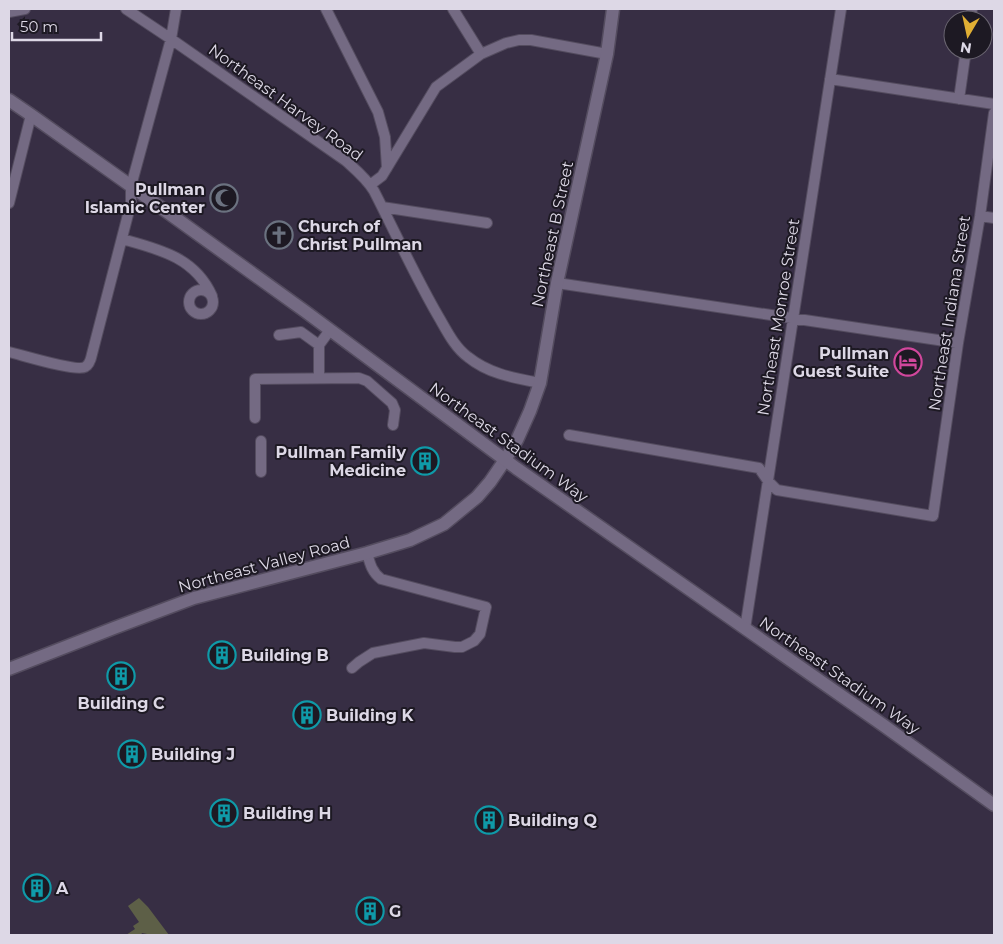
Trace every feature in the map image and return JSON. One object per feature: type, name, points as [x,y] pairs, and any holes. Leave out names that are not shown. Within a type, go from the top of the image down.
[{"type":"main road","name":"Northeast B Street","points":[[505,460],[530,411],[540,383],[557,283],[607,54],[613,9]]},
{"type":"main road","name":"Northeast Stadium Way","points":[[9,100],[330,330],[505,460],[994,805]]},
{"type":"main road","name":"Northeast Valley Road","points":[[9,669],[194,598],[410,540],[444,524],[477,497],[505,460]]},
{"type":"street","points":[[9,12],[24,9]]},
{"type":"street","name":"Northeast Harvey Road","points":[[126,9],[346,161],[370,185],[428,297],[450,336],[463,352],[478,364],[495,372],[512,378],[540,383]]},
{"type":"street","points":[[9,352],[73,368],[84,368],[91,359],[132,203],[131,186],[171,39],[176,9]]},
{"type":"street","points":[[326,9],[378,112],[385,138],[387,168]]},
{"type":"street","points":[[453,9],[481,54]]},
{"type":"street","name":"Northeast Monroe Street","points":[[745,629],[842,9]]},
{"type":"street","points":[[370,185],[382,176],[436,87],[481,54],[506,43],[519,40],[531,40],[607,54]]},
{"type":"street","points":[[959,99],[965,60]]},
{"type":"street","points":[[830,79],[994,104]]},
{"type":"street","name":"Northeast Indiana Street","points":[[768,481],[777,490],[933,516],[958,343],[980,216],[994,113]]},
{"type":"street","points":[[9,203],[31,115]]},
{"type":"street","points":[[382,208],[487,223]]},
{"type":"street","points":[[980,216],[994,218]]},
{"type":"street","points":[[122,239],[163,251],[178,259],[200,276],[212,296]]},
{"type":"street","points":[[557,283],[958,343]]},
{"type":"street","points":[[319,378],[318,345],[330,330]]},
{"type":"street","points":[[279,335],[301,332],[318,345]]},
{"type":"street","points":[[255,418],[255,379],[359,378],[365,380],[394,405],[393,425]]},
{"type":"street","points":[[569,435],[758,468],[768,481]]},
{"type":"street","points":[[261,441],[261,472]]},
{"type":"street","points":[[352,668],[373,653],[424,643],[462,647],[474,641],[480,634],[486,607],[381,579],[371,569],[367,553]]},
{"type":"green space","points":[[139,898],[169,935],[142,933],[141,935],[126,935],[135,929],[133,926],[139,922],[128,906]]},
{"type":"place","name":"Pullman Islamic Center","points":[[224,198]]},
{"type":"place","name":"Church of Christ Pullman","points":[[279,235]]},
{"type":"place","name":"Pullman Guest Suite","points":[[908,362]]},
{"type":"place","name":"Pullman Family Medicine","points":[[425,461]]},
{"type":"place","name":"Building B","points":[[222,655]]},
{"type":"place","name":"Building C","points":[[121,676]]},
{"type":"place","name":"Building K","points":[[307,715]]},
{"type":"place","name":"Building J","points":[[132,754]]},
{"type":"place","name":"Building H","points":[[224,813]]},
{"type":"place","name":"Building Q","points":[[489,820]]},
{"type":"place","name":"A","points":[[37,888]]},
{"type":"place","name":"G","points":[[370,911]]}]
